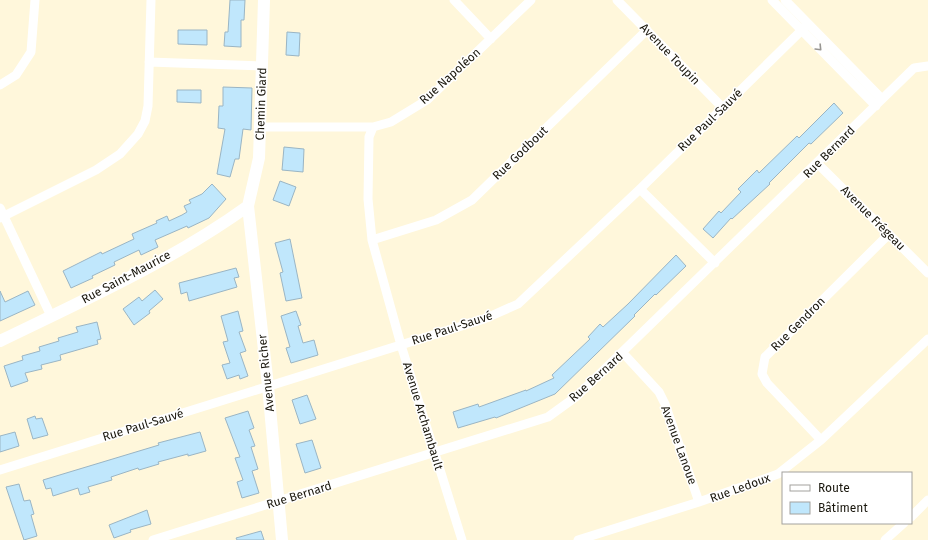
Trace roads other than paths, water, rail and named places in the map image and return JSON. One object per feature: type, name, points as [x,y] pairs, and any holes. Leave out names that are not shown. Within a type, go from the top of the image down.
[{"type":"street","points":[[0,86],[16,75],[31,52],[35,0]]},
{"type":"street","points":[[51,316],[1,214],[96,170],[120,154],[138,134],[145,121],[148,106],[151,0]]},
{"type":"street","name":"Chemin Giard","points":[[248,206],[259,158],[264,0]]},
{"type":"street","points":[[454,0],[491,39]]},
{"type":"street","name":"Rue Napoléon","points":[[260,127],[374,127],[391,122],[427,100],[531,0]]},
{"type":"street","name":"Avenue Toupin","points":[[617,0],[723,108]]},
{"type":"street","points":[[772,0],[805,27],[879,102]]},
{"type":"street","points":[[785,0],[805,27]]},
{"type":"street","name":"Rue Paul-Sauvé","points":[[0,470],[484,319],[518,304],[640,189],[805,27]]},
{"type":"street","name":"Rue Godbout","points":[[372,240],[436,220],[472,200],[647,30]]},
{"type":"street","points":[[149,62],[262,66]]},
{"type":"street","name":"Rue Bernard","points":[[154,540],[548,417],[577,396],[623,353],[914,68],[925,66]]},
{"type":"street","name":"Avenue Archambault","points":[[374,127],[369,137],[368,199],[372,240],[401,345],[462,540]]},
{"type":"street","name":"Avenue Frégeau","points":[[817,163],[928,273]]},
{"type":"street","points":[[640,189],[715,263]]},
{"type":"street","name":"Rue Saint-Maurice","points":[[0,341],[150,266],[220,227],[248,206]]},
{"type":"street","name":"Avenue Richer","points":[[248,206],[268,386],[282,540]]},
{"type":"street","name":"Rue Gendron","points":[[821,440],[767,383],[762,374],[765,357],[889,234]]},
{"type":"street","name":"Rue Ledoux","points":[[578,540],[699,502],[778,474],[821,440],[928,339]]},
{"type":"street","name":"Avenue Lanoue","points":[[623,353],[659,392],[665,404],[699,502]]},
{"type":"street","points":[[912,516],[928,500]]},
{"type":"street","points":[[885,540],[903,524]]}]
